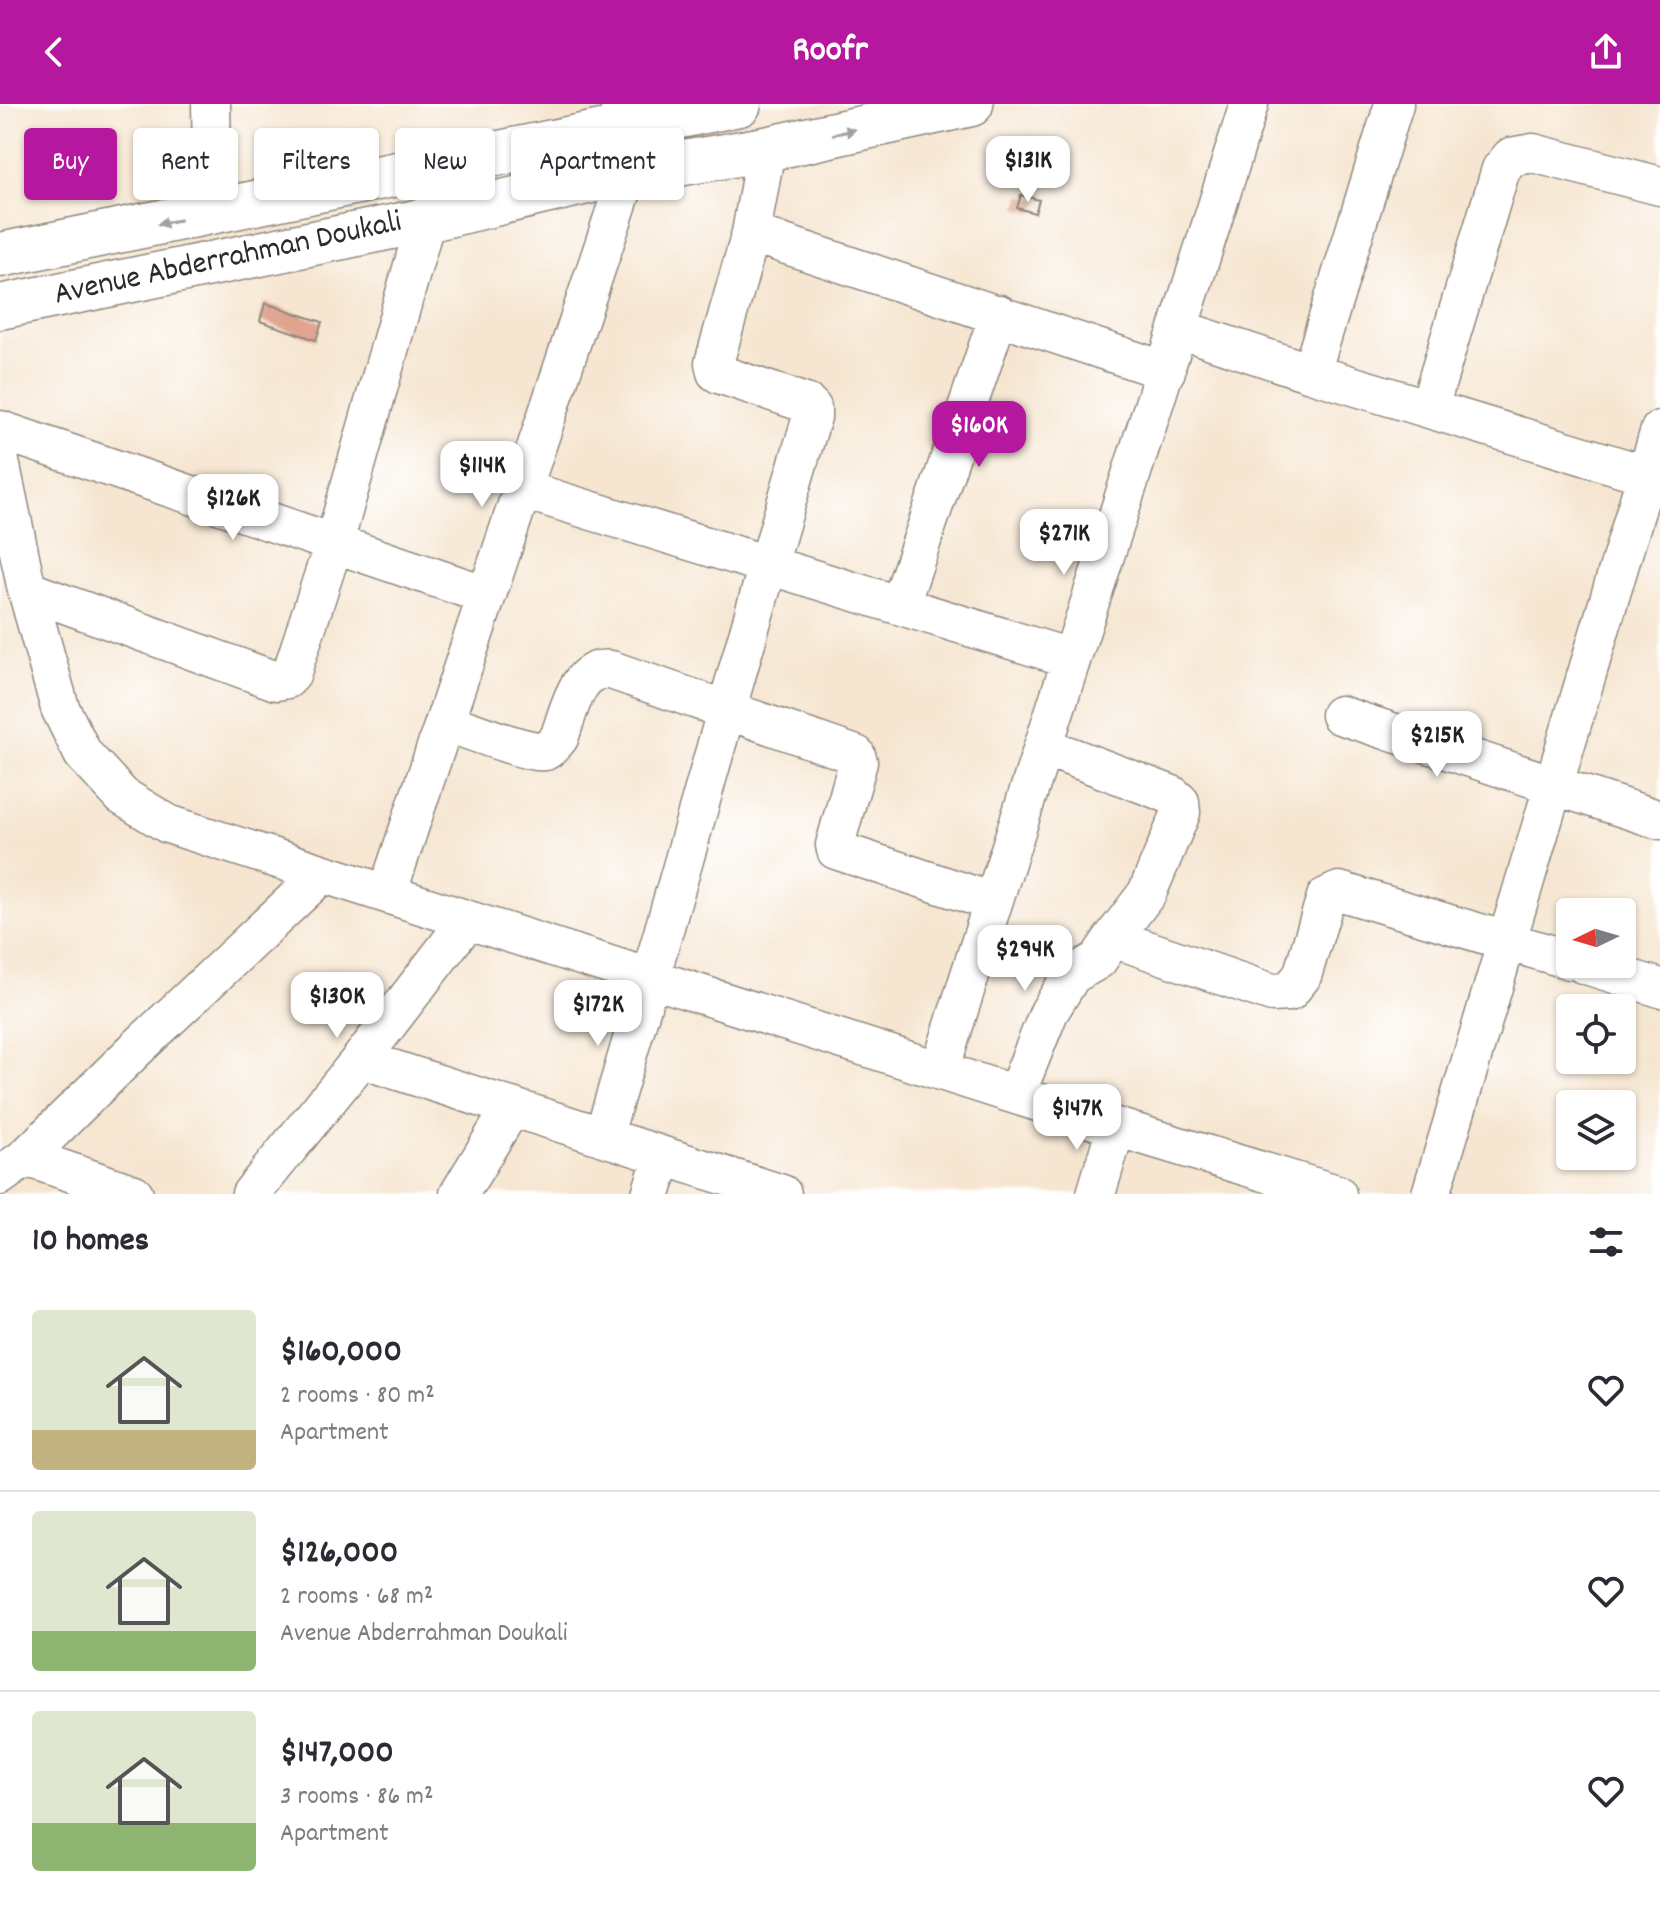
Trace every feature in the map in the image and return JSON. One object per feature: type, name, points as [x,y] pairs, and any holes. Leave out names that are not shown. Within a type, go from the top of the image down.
[{"type":"main road","name":"Avenue Abderrahman Doukali","points":[[0,255],[213,213],[621,117],[739,104]]},
{"type":"main road","name":"Avenue Abderrahman Doukali","points":[[684,163],[766,149],[971,104]]},
{"type":"main road","name":"Avenue Abderrahman Doukali","points":[[0,307],[511,200]]},
{"type":"street","points":[[211,104],[213,213]]},
{"type":"street","points":[[940,1070],[1249,104]]},
{"type":"street","points":[[1311,373],[1394,104]]},
{"type":"street","points":[[603,1137],[652,978],[724,710],[813,412],[808,404],[719,374],[715,369],[714,363],[751,233],[766,149]]},
{"type":"street","points":[[1429,408],[1501,169],[1511,157],[1533,153],[1660,186]]},
{"type":"street","points":[[387,894],[619,200]]},
{"type":"street","points":[[27,590],[281,681],[291,675],[334,543],[426,220]]},
{"type":"street","points":[[751,233],[1166,371]]},
{"type":"street","points":[[900,605],[999,314]]},
{"type":"street","points":[[1179,329],[1311,373],[1653,476]]},
{"type":"street","points":[[0,430],[486,595]]},
{"type":"street","points":[[1431,1194],[1553,784],[1653,476],[1660,430]]},
{"type":"street","points":[[0,462],[27,590],[60,708],[83,754],[122,796],[168,824],[1016,1094],[1299,1188],[1337,1194]]},
{"type":"street","points":[[521,489],[1070,658]]},
{"type":"street","points":[[445,722],[543,751],[559,738],[583,678],[601,669],[858,758],[836,850],[993,902]]},
{"type":"street","points":[[1340,715],[1660,820]]},
{"type":"street","points":[[1016,1094],[1049,1012],[1072,975],[1098,960],[1147,893],[1181,813],[1180,802],[1172,795],[1045,747]]},
{"type":"street","points":[[13,1167],[321,875]]},
{"type":"street","points":[[1113,938],[1279,994],[1289,992],[1302,976],[1326,897],[1339,891],[1556,956]]},
{"type":"street","points":[[251,1194],[361,1059],[467,921]]},
{"type":"street","points":[[1628,978],[1660,988]]},
{"type":"street","points":[[361,1059],[782,1194]]},
{"type":"street","points":[[459,1194],[512,1107]]},
{"type":"street","points":[[1096,1194],[1116,1127]]},
{"type":"street","points":[[651,1194],[663,1156]]},
{"type":"street","points":[[13,1167],[134,1194]]},
{"type":"building","points":[[1021,195],[1039,200],[1035,213],[1017,208]]},
{"type":"building","points":[[265,303],[322,322],[316,340],[260,321]]}]
